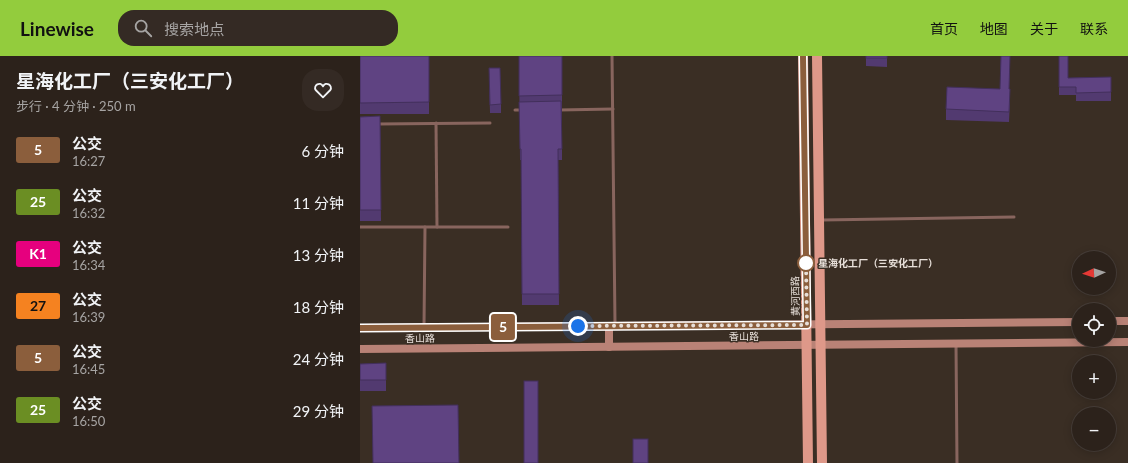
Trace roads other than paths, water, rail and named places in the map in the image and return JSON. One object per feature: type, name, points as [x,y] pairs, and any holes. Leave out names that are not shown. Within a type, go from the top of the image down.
[{"type":"main road","name":"黄河西路","points":[[803,56],[808,463]]},
{"type":"main road","points":[[818,56],[822,463]]},
{"type":"street","points":[[1116,321],[1128,321]]},
{"type":"street","name":"香山路","points":[[360,328],[1072,322]]},
{"type":"street","points":[[609,347],[612,326]]},
{"type":"street","name":"香山路","points":[[360,349],[1128,342]]},
{"type":"lane","points":[[612,56],[612,326]]},
{"type":"lane","points":[[552,110],[613,109]]},
{"type":"lane","points":[[515,110],[530,110]]},
{"type":"lane","points":[[375,124],[490,122]]},
{"type":"lane","points":[[436,123],[437,227]]},
{"type":"lane","points":[[820,220],[1014,217]]},
{"type":"lane","points":[[424,328],[425,227]]},
{"type":"lane","points":[[360,228],[508,227]]},
{"type":"lane","points":[[956,344],[957,463]]},
{"type":"place","name":"星海化工厂（三安化工厂）","points":[[806,263]]}]
